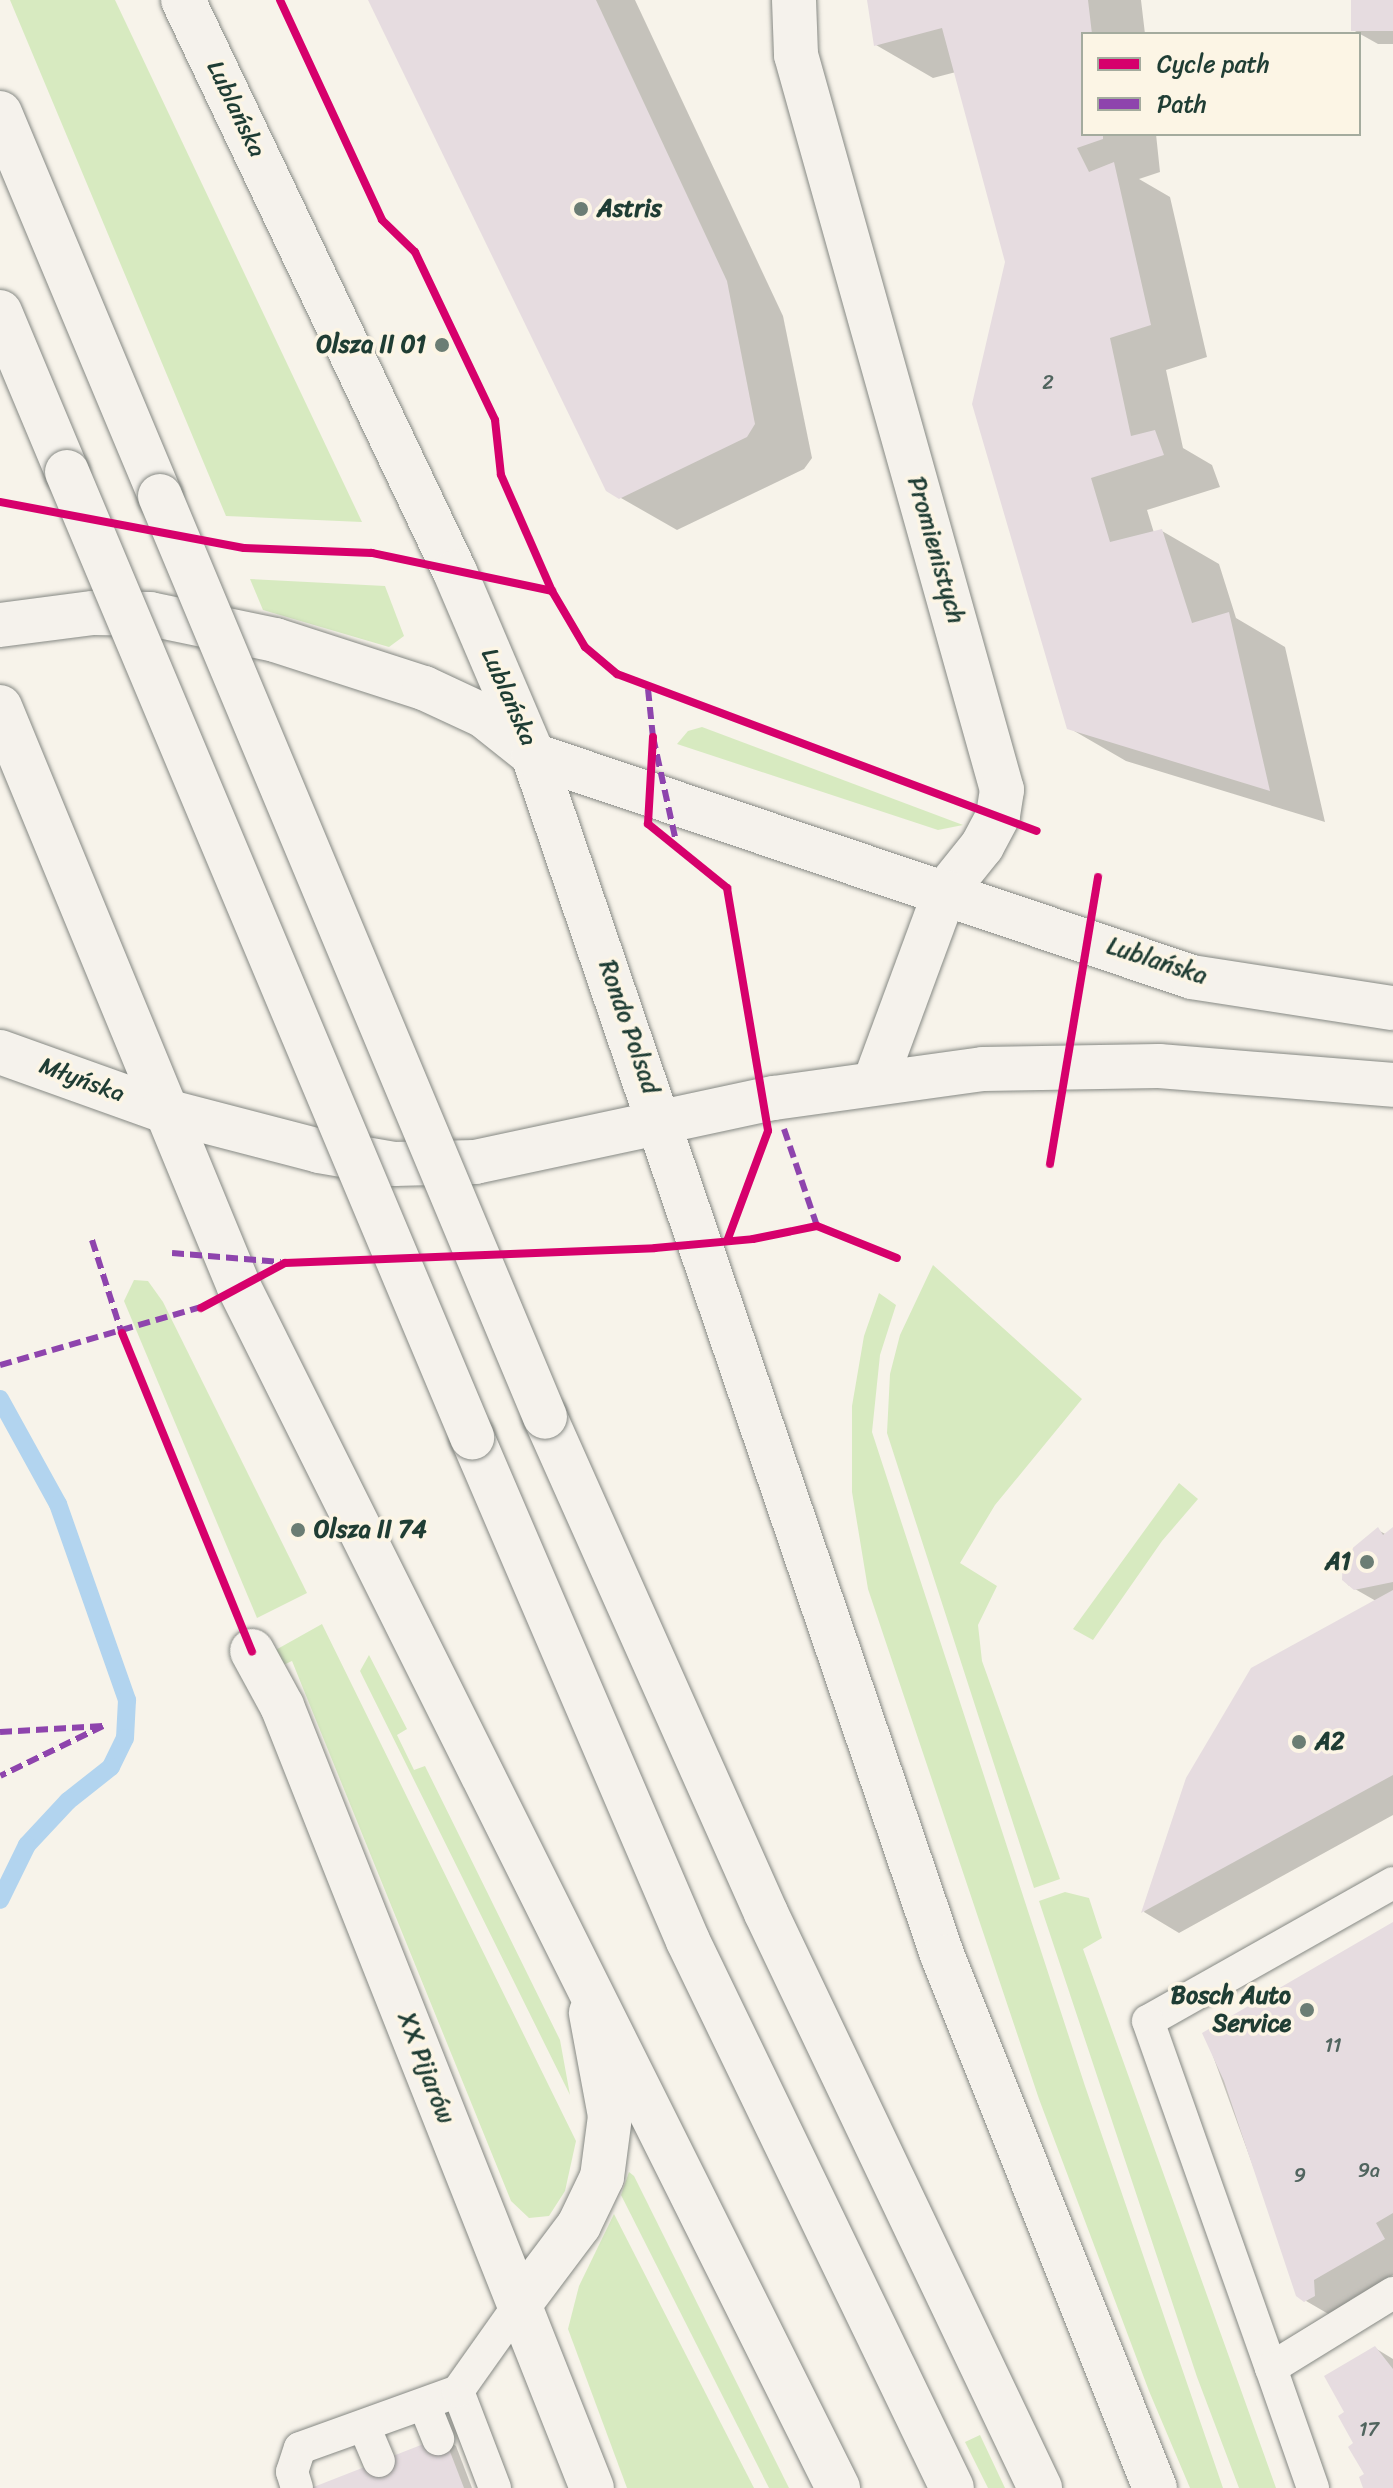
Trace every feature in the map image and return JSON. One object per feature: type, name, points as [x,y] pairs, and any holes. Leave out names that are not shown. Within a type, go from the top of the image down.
[{"type":"main road","name":"Lublańska","points":[[183,0],[455,572],[533,755],[1192,977],[1393,1008]]},
{"type":"main road","name":"Promienistych","points":[[794,0],[796,55],[1002,790],[998,816],[982,846],[945,892],[875,1081]]},
{"type":"main road","points":[[0,113],[545,1417],[766,1913],[1040,2488]]},
{"type":"main road","points":[[0,312],[472,1437],[688,1941],[952,2488]]},
{"type":"main road","points":[[0,625],[93,613],[150,614],[275,640],[424,688],[484,716],[533,755]]},
{"type":"main road","points":[[0,707],[162,1110],[258,1326],[838,2488]]},
{"type":"main road","name":"Rondo Polsad","points":[[162,1110],[319,1151],[394,1164],[475,1162],[662,1122],[533,755]]},
{"type":"main road","name":"Młyńska","points":[[0,1052],[162,1110]]},
{"type":"main road","points":[[1155,2488],[943,1957],[662,1122],[875,1081],[983,1069],[1159,1066],[1393,1085]]},
{"type":"main road","name":"XX Pijarów","points":[[252,1651],[282,1706],[592,2488]]},
{"type":"main road","points":[[519,2305],[579,2225],[606,2156],[606,2074],[570,1946]]},
{"type":"lane","points":[[1313,2488],[1148,2021],[1393,1883]]},
{"type":"lane","points":[[1271,2368],[1393,2293]]},
{"type":"lane","points":[[297,2488],[292,2472],[300,2448],[458,2391],[519,2305]]},
{"type":"lane","points":[[458,2391],[495,2488]]},
{"type":"lane","points":[[424,2404],[438,2439]]},
{"type":"lane","points":[[364,2426],[379,2461]]},
{"type":"green space","points":[[10,0],[115,0],[362,522],[226,516]]},
{"type":"green space","points":[[250,579],[385,586],[404,636],[389,647],[263,610]]},
{"type":"green space","points":[[702,727],[963,825],[938,830],[677,744],[688,731]]},
{"type":"green space","points":[[933,1265],[1082,1399],[995,1505],[960,1563],[997,1586],[978,1625],[982,1661],[1060,1879],[1034,1888],[887,1433],[890,1374],[900,1335]]},
{"type":"green space","points":[[134,1280],[148,1281],[163,1302],[307,1593],[257,1618],[124,1301]]},
{"type":"green space","points":[[879,1293],[896,1305],[880,1355],[872,1432],[1085,2086],[1223,2488],[1190,2488],[1149,2391],[1039,2099],[868,1589],[852,1492],[852,1406],[864,1336]]},
{"type":"green space","points":[[1179,1483],[1198,1499],[1162,1541],[1093,1640],[1073,1629]]},
{"type":"green space","points":[[322,1624],[576,2141],[565,2191],[549,2216],[529,2218],[511,2201],[292,1661],[279,1667],[272,1652]]},
{"type":"green space","points":[[369,1655],[407,1729],[397,1735],[414,1770],[425,1766],[560,2040],[570,2095],[360,1671]]},
{"type":"green space","points":[[1065,1892],[1089,1898],[1102,1938],[1083,1949],[1276,2488],[1239,2488],[1197,2377],[1039,1901]]},
{"type":"green space","points":[[629,2172],[634,2176],[789,2488],[769,2488],[621,2195]]},
{"type":"green space","points":[[614,2214],[754,2488],[627,2488],[568,2329],[579,2286]]},
{"type":"green space","points":[[980,2435],[1005,2488],[988,2488],[965,2442]]},
{"type":"building","name":"Astris","points":[[368,0],[596,0],[727,281],[755,424],[747,437],[619,499],[606,491]]},
{"type":"building","points":[[867,0],[1088,0],[1092,32],[1081,32],[1081,136],[1103,136],[1103,139],[1077,148],[1089,172],[1114,162],[1151,325],[1110,338],[1131,436],[1155,430],[1164,455],[1091,478],[1110,542],[1162,529],[1192,623],[1229,612],[1270,791],[1067,729],[972,404],[1005,262],[942,28],[874,46]]},
{"type":"building","points":[[1351,0],[1393,0],[1393,31],[1351,31]]},
{"type":"building","name":"A1","points":[[1378,1527],[1383,1535],[1393,1527],[1393,1582],[1354,1590],[1342,1580],[1343,1556]]},
{"type":"building","name":"A2","points":[[1393,1590],[1393,1775],[1141,1913],[1186,1778],[1251,1668]]},
{"type":"building","points":[[1393,1922],[1393,2213],[1376,2223],[1385,2239],[1314,2280],[1315,2296],[1304,2302],[1296,2296],[1224,2081],[1202,2033]]},
{"type":"building","points":[[1375,2346],[1393,2369],[1393,2488],[1363,2488],[1359,2477],[1364,2474],[1348,2447],[1353,2443],[1338,2416],[1344,2412],[1324,2376]]},
{"type":"building","points":[[444,2436],[464,2488],[311,2488]]},
{"type":"waterway","points":[[0,1399],[58,1504],[127,1700],[125,1738],[111,1767],[68,1801],[27,1845],[0,1900]]},
{"type":"marked path","points":[[648,689],[653,737],[676,842]]},
{"type":"marked path","points":[[784,1129],[817,1226]]},
{"type":"marked path","points":[[92,1240],[123,1337]]},
{"type":"marked path","points":[[172,1253],[281,1262]]},
{"type":"marked path","points":[[0,1365],[208,1305]]},
{"type":"marked path","points":[[0,1732],[103,1726],[0,1776]]},
{"type":"cycle path","points":[[280,0],[382,220],[415,252],[495,420],[501,475],[552,591]]},
{"type":"cycle path","points":[[0,502],[244,548],[372,553],[552,591],[585,647],[617,674],[1037,831]]},
{"type":"cycle path","points":[[653,737],[648,824],[727,888],[768,1131],[727,1241]]},
{"type":"cycle path","points":[[1050,1164],[1098,877]]},
{"type":"cycle path","points":[[201,1308],[285,1263],[655,1248],[753,1239],[817,1226],[897,1258]]},
{"type":"cycle path","points":[[122,1333],[252,1651]]},
{"type":"place","name":"Astris","points":[[581,209]]},
{"type":"place","name":"Olsza II 01","points":[[442,345]]},
{"type":"place","name":"Olsza II 74","points":[[298,1530]]},
{"type":"place","name":"A1","points":[[1367,1562]]},
{"type":"place","name":"A2","points":[[1299,1742]]},
{"type":"place","name":"Bosch Auto Service","points":[[1307,2010]]}]
